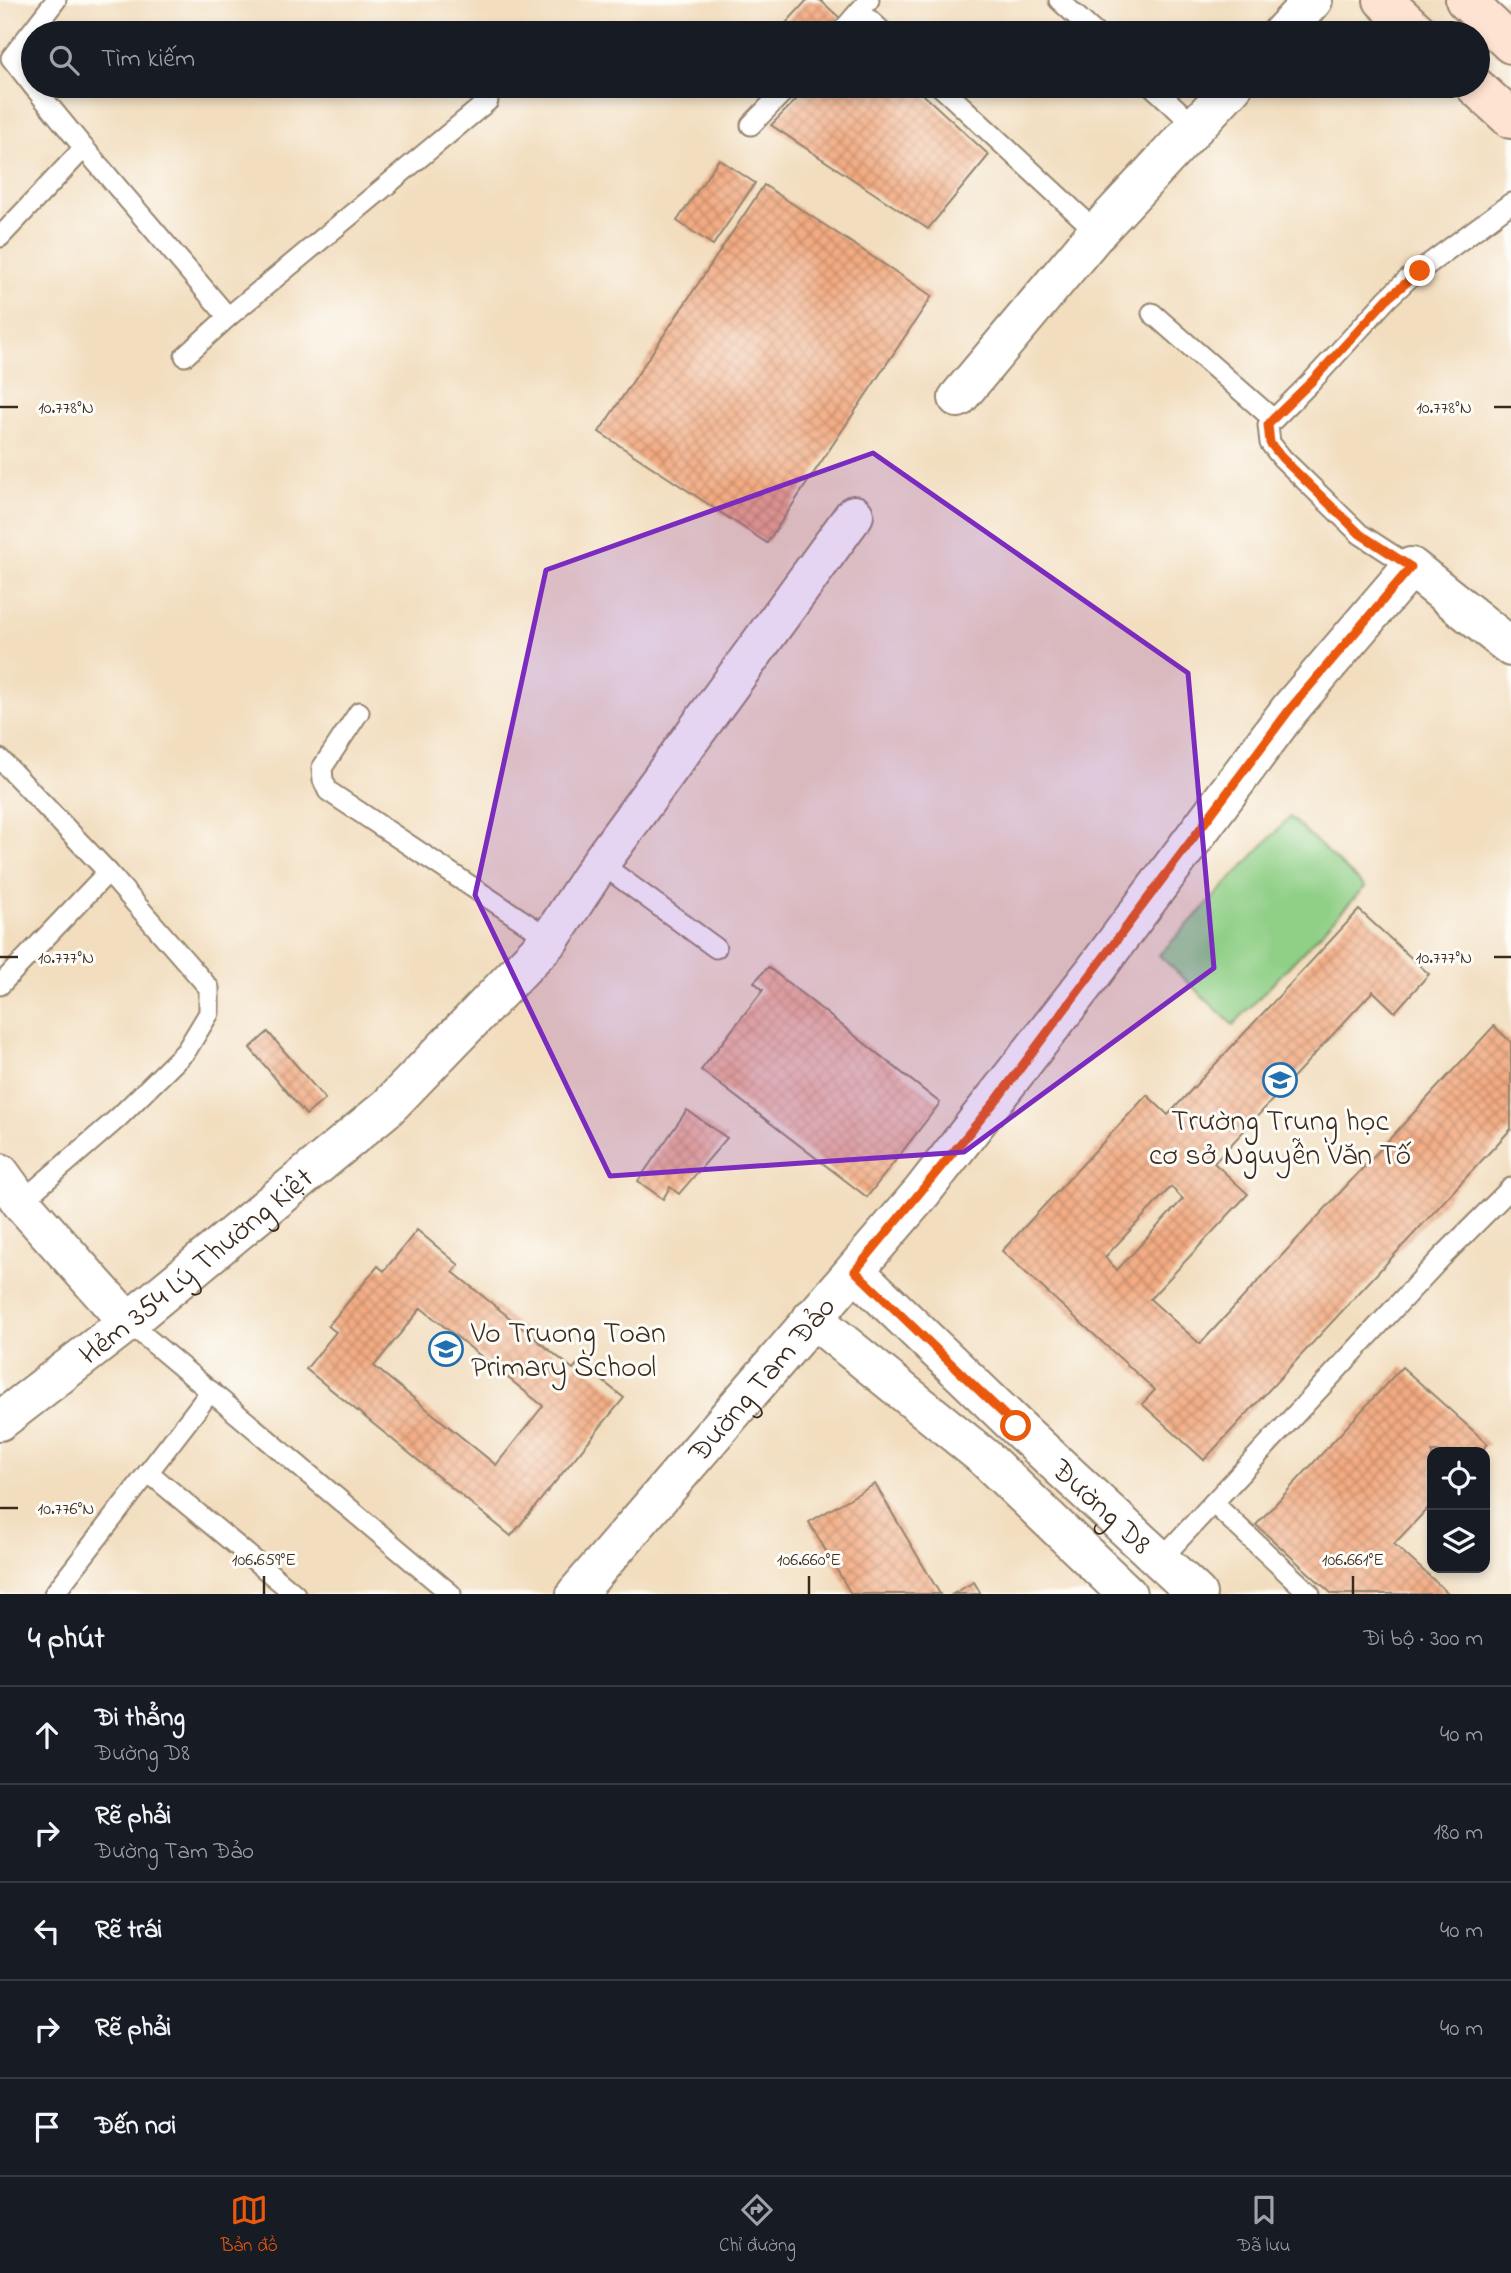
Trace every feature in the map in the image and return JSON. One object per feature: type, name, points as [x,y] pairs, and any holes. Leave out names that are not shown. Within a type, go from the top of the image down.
[{"type":"main road","points":[[1383,0],[1406,21]]},
{"type":"main road","points":[[1465,0],[1487,21]]},
{"type":"main road","points":[[1490,24],[1511,44]]},
{"type":"main road","points":[[1488,98],[1511,119]]},
{"type":"street","points":[[1293,21],[1313,0]]},
{"type":"street","points":[[958,398],[1097,233],[1222,98]]},
{"type":"street","name":"Hẻm 354 Lý Thường Kiệt","points":[[0,1421],[128,1322],[388,1107],[550,939],[600,863],[854,515]]},
{"type":"street","points":[[1411,567],[1511,647]]},
{"type":"street","name":"Đường Tam Đảo","points":[[576,1594],[855,1271],[998,1098],[1290,709],[1411,567]]},
{"type":"street","points":[[7,1199],[128,1322]]},
{"type":"street","name":"Đường D8","points":[[855,1271],[1016,1426],[1197,1594]]},
{"type":"street","name":"Đường D8","points":[[812,1318],[984,1457],[1127,1594]]},
{"type":"street","points":[[984,1457],[1016,1426]]},
{"type":"lane","points":[[40,21],[56,0]]},
{"type":"lane","points":[[1059,0],[1082,21]]},
{"type":"lane","points":[[851,21],[865,6],[876,21]]},
{"type":"lane","points":[[21,45],[11,58],[21,71]]},
{"type":"lane","points":[[43,98],[228,317]]},
{"type":"lane","points":[[751,125],[777,98]]},
{"type":"lane","points":[[953,98],[1097,233]]},
{"type":"lane","points":[[1165,98],[1195,126]]},
{"type":"lane","points":[[185,356],[228,317],[488,102]]},
{"type":"lane","points":[[0,237],[84,148]]},
{"type":"lane","points":[[1411,567],[1360,534],[1282,458],[1270,443],[1268,425],[1397,289],[1511,203]]},
{"type":"lane","points":[[1152,313],[1273,419]]},
{"type":"lane","points":[[359,712],[322,768],[328,791],[550,939]]},
{"type":"lane","points":[[0,759],[108,873],[209,988],[209,1013],[186,1052],[118,1118],[7,1199]]},
{"type":"lane","points":[[600,863],[716,948]]},
{"type":"lane","points":[[0,985],[108,873]]},
{"type":"lane","points":[[1160,1560],[1442,1258],[1511,1188]]},
{"type":"lane","points":[[128,1322],[451,1594]]},
{"type":"lane","points":[[54,1594],[211,1391]]},
{"type":"lane","points":[[148,1472],[295,1594]]},
{"type":"lane","points":[[1213,1503],[1310,1594]]},
{"type":"highlighted area","points":[[873,453],[1188,673],[1214,968],[964,1152],[610,1176],[475,895],[546,570]]},
{"type":"green space","points":[[1290,817],[1365,887],[1233,1025],[1159,955]]},
{"type":"building","points":[[807,0],[820,0],[840,18],[837,21],[788,21]]},
{"type":"building","points":[[798,98],[927,98],[989,155],[928,229],[771,125]]},
{"type":"building","points":[[719,159],[755,183],[713,245],[677,221]]},
{"type":"building","points":[[764,185],[932,296],[767,543],[599,432]]},
{"type":"building","points":[[1359,910],[1429,974],[1395,1012],[1373,991],[1214,1163],[1248,1194],[1150,1299],[1200,1344],[1494,1026],[1511,1042],[1511,1129],[1204,1460],[1142,1404],[1155,1390],[1002,1251],[1147,1095],[1168,1115]],"holes":[[[1171,1187],[1183,1199],[1117,1270],[1105,1257]]]},
{"type":"building","points":[[768,967],[940,1103],[867,1197],[701,1070],[763,990],[754,982]]},
{"type":"building","points":[[268,1032],[325,1099],[306,1115],[250,1048]]},
{"type":"building","points":[[687,1110],[727,1138],[679,1194],[670,1187],[663,1199],[638,1181]]},
{"type":"building","points":[[417,1230],[459,1265],[453,1272],[573,1369],[579,1362],[624,1398],[511,1536],[306,1369],[336,1332],[328,1326],[378,1266],[384,1271]],"holes":[[[421,1308],[543,1406],[496,1465],[374,1366]]]},
{"type":"building","points":[[1402,1367],[1488,1444],[1485,1447],[1427,1447],[1427,1509],[1394,1544],[1449,1594],[1332,1594],[1256,1525]]},
{"type":"building","points":[[875,1484],[940,1594],[851,1594],[809,1522]]},
{"type":"building","points":[[974,1582],[981,1594],[953,1594]]},
{"type":"place","name":"Trường Trung học cơ sở Nguyễn Văn Tố","points":[[1280,1080]]},
{"type":"place","name":"Vo Truong Toan Primary School","points":[[446,1349]]},
{"type":"route","points":[[1016,1426],[855,1271],[998,1098],[1290,709],[1411,567],[1360,534],[1282,458],[1270,443],[1268,425],[1387,299],[1420,271]]}]
